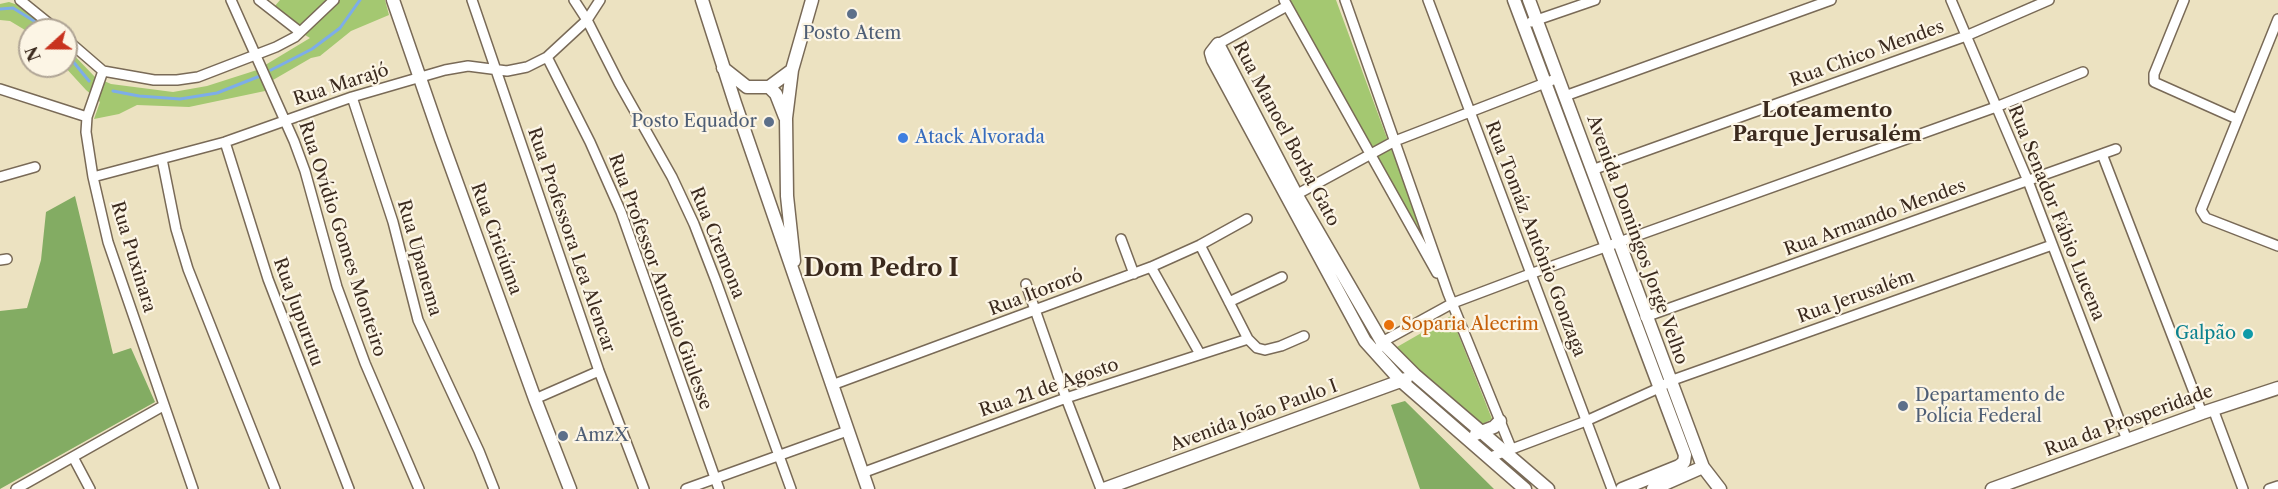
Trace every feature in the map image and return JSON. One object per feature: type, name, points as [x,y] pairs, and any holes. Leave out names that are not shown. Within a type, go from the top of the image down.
[{"type":"street","points":[[20,0],[42,18]]},
{"type":"street","name":"Rua Ovídio Gomes Monteiro","points":[[231,0],[305,171],[341,298],[365,363],[419,489]]},
{"type":"street","points":[[259,0],[300,33]]},
{"type":"street","points":[[78,51],[103,71],[154,80],[198,77],[276,47],[300,33],[334,0]]},
{"type":"street","name":"Rua Criciúma","points":[[393,0],[535,399],[570,489]]},
{"type":"street","name":"Rua Professora Lea Alencar","points":[[472,0],[599,371],[644,489]]},
{"type":"street","name":"Rua Cremona","points":[[574,0],[672,177],[694,224],[791,489]]},
{"type":"street","name":"Rua Marajó","points":[[93,177],[225,142],[352,97],[419,77],[468,66],[507,71],[527,66],[547,57],[587,20],[600,0]]},
{"type":"street","points":[[702,0],[723,68],[868,489]]},
{"type":"street","points":[[797,283],[787,196],[786,118],[792,70],[812,0]]},
{"type":"street","points":[[1345,0],[1448,293]]},
{"type":"street","name":"Rua Tomáz Antônio Gonzaga","points":[[1428,0],[1612,489]]},
{"type":"street","name":"Avenida Domingos Jorge Velho","points":[[1514,0],[1685,455],[1684,462],[1679,466],[1622,489]]},
{"type":"street","name":"Avenida Domingos Jorge Velho","points":[[1529,0],[1645,317],[1703,467],[1720,489]]},
{"type":"street","points":[[1523,24],[1595,0]]},
{"type":"street","points":[[1565,96],[1831,0]]},
{"type":"street","name":"Rua Senador Fábio Lucena","points":[[1951,0],[2028,181],[2127,440]]},
{"type":"street","name":"Rua Chico Mendes","points":[[1592,170],[1966,36],[2049,0]]},
{"type":"street","points":[[2184,0],[2152,78],[2157,84],[2237,119]]},
{"type":"street","points":[[1218,44],[1285,3],[1453,303],[1500,421],[1507,449]]},
{"type":"street","points":[[2278,19],[2201,210],[2206,218],[2278,246]]},
{"type":"street","name":"Rua Manoel Borba Gato","points":[[1218,44],[1365,341],[1401,381],[1525,489]]},
{"type":"street","name":"Rua Professor Antonio Giulesse","points":[[547,57],[590,142],[621,212],[719,489]]},
{"type":"street","points":[[723,68],[747,87],[769,87],[792,70]]},
{"type":"street","points":[[0,89],[87,117],[103,71]]},
{"type":"street","points":[[1376,355],[1382,342],[1453,303],[1996,107],[2083,72]]},
{"type":"street","points":[[1292,197],[1395,141],[1558,78]]},
{"type":"street","points":[[735,103],[747,87]]},
{"type":"street","points":[[769,87],[776,94],[786,118]]},
{"type":"street","name":"Rua Upanema","points":[[352,97],[393,222],[418,320],[479,451],[494,489]]},
{"type":"street","name":"Rua Puxinara","points":[[87,117],[86,132],[93,177],[108,242],[193,489]]},
{"type":"street","name":"Rua Jupurutu","points":[[225,142],[275,299],[349,489]]},
{"type":"street","name":"Rua Armando Mendes","points":[[1645,317],[2116,149]]},
{"type":"street","points":[[2102,154],[2207,411],[2243,489]]},
{"type":"street","points":[[162,159],[176,229],[188,269],[275,489]]},
{"type":"street","points":[[0,177],[34,167]]},
{"type":"street","points":[[767,197],[778,200],[787,196]]},
{"type":"street","name":"Rua Manoel Borba Gato","points":[[1292,197],[1382,342],[1415,375],[1482,432],[1507,449],[1548,489]]},
{"type":"street","name":"Rua Itororó","points":[[832,385],[1134,274],[1200,245],[1247,219]]},
{"type":"street","points":[[1121,239],[1134,274]]},
{"type":"street","name":"Rua Jerusalém","points":[[1488,458],[1587,421],[1670,381],[2052,244]]},
{"type":"street","points":[[1200,245],[1248,339],[1257,348],[1265,350],[1281,346],[1304,336]]},
{"type":"street","points":[[1151,267],[1200,354]]},
{"type":"street","points":[[1229,302],[1282,277]]},
{"type":"street","points":[[1026,284],[1066,398],[1103,489]]},
{"type":"street","name":"Rua 21 de Agosto","points":[[862,473],[1066,398],[1248,339]]},
{"type":"street","points":[[535,399],[599,371]]},
{"type":"street","name":"Avenida João Paulo I","points":[[1103,489],[1415,375]]},
{"type":"street","name":"Rua da Prosperidade","points":[[1999,488],[2207,411],[2278,388]]},
{"type":"street","points":[[20,488],[163,406]]},
{"type":"street","points":[[1463,436],[1482,432],[1494,427],[1500,421]]},
{"type":"street","points":[[686,489],[847,431]]},
{"type":"street","points":[[73,457],[90,489]]},
{"type":"street","points":[[1653,489],[1703,467]]},
{"type":"street","points":[[2269,489],[2278,486]]},
{"type":"green space","points":[[280,0],[385,0],[389,15],[351,31],[320,56],[311,58],[273,80],[265,91],[189,107],[137,105],[119,114],[94,119],[100,102],[75,78],[78,78],[78,59],[95,77],[111,84],[173,92],[207,86],[257,70],[310,38],[269,13]]},
{"type":"green space","points":[[1290,0],[1336,0],[1388,141],[1432,249],[1372,153]]},
{"type":"green space","points":[[9,2],[18,5],[37,18],[18,18],[18,26],[10,21],[0,20],[0,4]]},
{"type":"green space","points":[[75,196],[113,354],[131,348],[155,402],[0,489],[0,311],[27,308],[41,260],[46,212]]},
{"type":"green space","points":[[1451,316],[1492,419],[1477,427],[1390,351]]},
{"type":"green space","points":[[1405,401],[1494,489],[1420,489],[1391,405]]},
{"type":"waterway","points":[[271,70],[312,49],[340,28],[360,0]]},
{"type":"waterway","points":[[0,9],[13,8],[29,18]]},
{"type":"waterway","points":[[78,68],[89,81]]},
{"type":"waterway","points":[[113,91],[139,96],[180,99],[217,93],[260,76]]},
{"type":"place","name":"Posto Atem","points":[[852,14]]},
{"type":"place","name":"Posto Equador","points":[[769,122]]},
{"type":"place","name":"Atack Alvorada","points":[[903,138]]},
{"type":"place","name":"Soparia Alecrim","points":[[1389,325]]},
{"type":"place","name":"Galpão","points":[[2248,334]]},
{"type":"place","name":"Departamento de Polícia Federal","points":[[1903,406]]},
{"type":"place","name":"AmzX","points":[[563,436]]},
{"type":"district","name":"Loteamento Parque Jerusalém","points":[[1827,123]]},
{"type":"district","name":"Dom Pedro I","points":[[881,269]]}]
